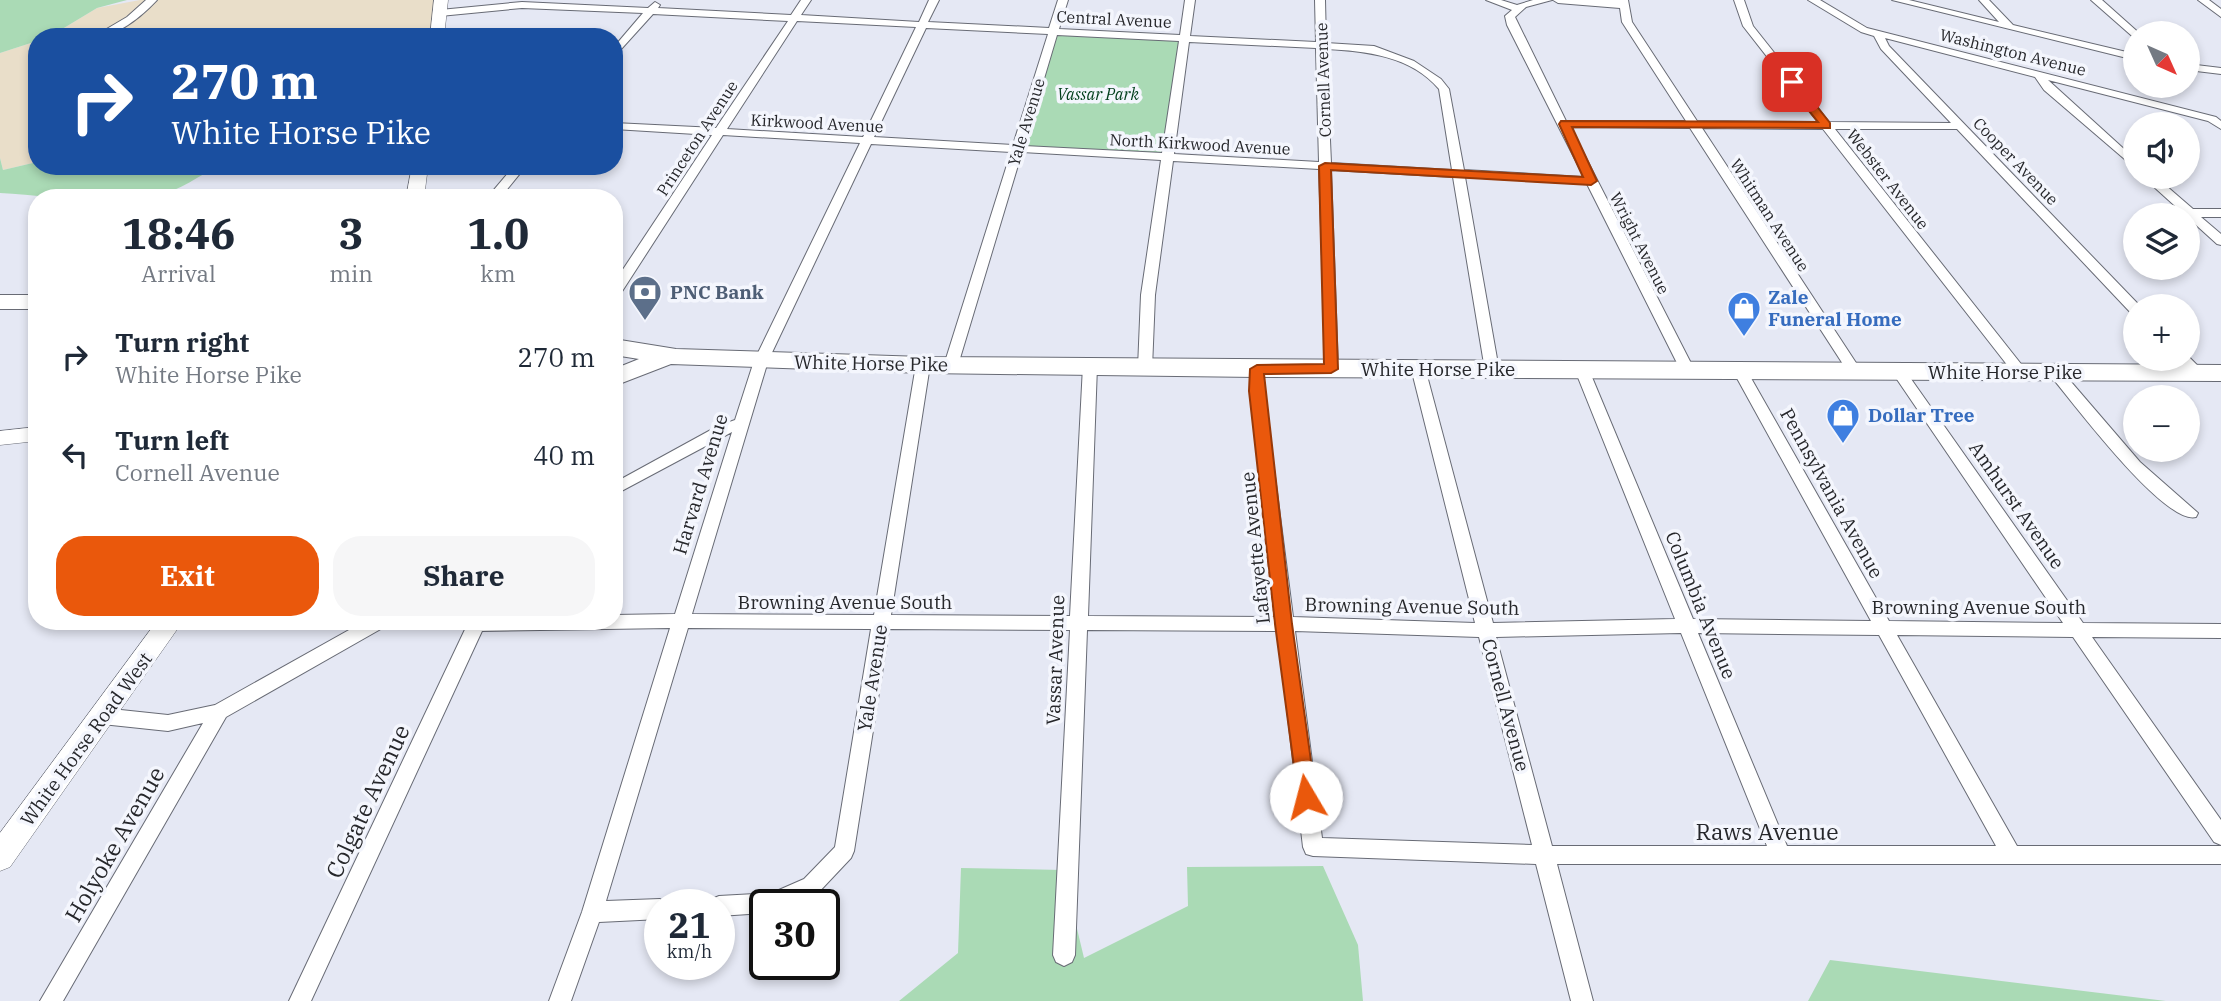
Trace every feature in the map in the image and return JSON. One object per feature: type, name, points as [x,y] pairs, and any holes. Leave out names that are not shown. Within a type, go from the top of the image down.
[{"type":"highway","points":[[0,302],[28,302]]},
{"type":"highway","name":"White Horse Pike","points":[[623,348],[669,356],[923,365],[1855,372],[2209,371]]},
{"type":"highway","points":[[623,374],[669,356]]},
{"type":"main road","points":[[438,28],[440,6]]},
{"type":"main road","points":[[0,439],[28,435]]},
{"type":"main road","name":"White Horse Road West","points":[[0,857],[164,630]]},
{"type":"street","points":[[114,28],[130,19],[152,0]]},
{"type":"street","points":[[623,43],[659,0]]},
{"type":"street","name":"Princeton Avenue","points":[[623,279],[806,0]]},
{"type":"street","name":"Harvard Avenue","points":[[560,1001],[592,912],[761,361],[934,0]]},
{"type":"street","name":"Yale Avenue","points":[[951,365],[1063,0]]},
{"type":"street","points":[[1145,368],[1148,295],[1190,0]]},
{"type":"street","name":"Cornell Avenue","points":[[1320,0],[1331,369]]},
{"type":"street","points":[[1491,0],[1516,8],[1547,0]]},
{"type":"street","points":[[1558,0],[1623,2]]},
{"type":"street","name":"Webster Avenue","points":[[1739,0],[1748,26],[2020,372]]},
{"type":"street","name":"Washington Avenue","points":[[1813,0],[1847,23],[1878,34],[2218,120]]},
{"type":"street","points":[[1897,0],[2123,54]]},
{"type":"street","points":[[1984,0],[2010,27]]},
{"type":"street","points":[[2096,0],[2123,24]]},
{"type":"street","points":[[2203,0],[2221,14]]},
{"type":"street","name":"Central Avenue","points":[[440,6],[524,2],[1370,48],[1400,59],[1441,85],[1458,173]]},
{"type":"street","name":"Whitman Avenue","points":[[1623,2],[1627,22],[1855,372]]},
{"type":"street","name":"Wright Avenue","points":[[1516,8],[1510,16],[1513,25],[1688,370]]},
{"type":"street","name":"Cooper Avenue","points":[[1878,34],[1885,47],[2123,297]]},
{"type":"street","points":[[2200,68],[2221,71]]},
{"type":"street","points":[[2038,74],[2048,88],[2123,154]]},
{"type":"street","points":[[1565,124],[1958,125]]},
{"type":"street","name":"Kirkwood Avenue","points":[[623,127],[1018,150]]},
{"type":"street","name":"North Kirkwood Avenue","points":[[1018,150],[1591,181]]},
{"type":"street","points":[[1458,173],[1492,370]]},
{"type":"street","points":[[501,189],[512,175]]},
{"type":"street","points":[[2162,189],[2178,203]]},
{"type":"street","points":[[2200,213],[2221,213]]},
{"type":"street","points":[[2200,223],[2221,242]]},
{"type":"street","name":"Yale Avenue","points":[[735,905],[773,903],[811,886],[844,851],[923,365]]},
{"type":"street","name":"Vassar Avenue","points":[[1064,955],[1090,366]]},
{"type":"street","name":"Cornell Avenue","points":[[1418,368],[1582,1001]]},
{"type":"street","name":"Lafayette Avenue","points":[[1257,369],[1257,391],[1283,624],[1313,847]]},
{"type":"street","name":"Columbia Avenue","points":[[1582,370],[1782,856]]},
{"type":"street","name":"Pennsylvania Avenue","points":[[1740,371],[2011,854]]},
{"type":"street","name":"Amhurst Avenue","points":[[1899,372],[2221,835]]},
{"type":"street","points":[[2055,372],[2150,484],[2190,513]]},
{"type":"street","points":[[623,485],[723,430],[740,424]]},
{"type":"street","name":"Browning Avenue South","points":[[623,622],[1283,624],[1487,629],[1687,626],[2221,631]]},
{"type":"street","points":[[102,716],[169,723],[219,712],[364,630]]},
{"type":"street","name":"Colgate Avenue","points":[[300,1001],[474,630]]},
{"type":"street","name":"Holyoke Avenue","points":[[51,1001],[219,712]]},
{"type":"street","name":"Raws Avenue","points":[[1313,847],[1546,855],[2221,855]]},
{"type":"street","points":[[592,912],[644,910]]},
{"type":"shaded area","points":[[140,0],[441,0],[438,28],[64,28],[97,8]]},
{"type":"shaded area","points":[[28,44],[28,164],[3,170],[0,158],[0,53]]},
{"type":"green space","points":[[0,0],[127,0],[97,8],[64,28],[28,28],[28,44],[0,53]]},
{"type":"green space","name":"Vassar Park","points":[[1053,32],[1185,38],[1168,158],[1018,150]]},
{"type":"green space","points":[[0,158],[3,170],[28,164],[28,175],[202,175],[176,189],[28,189],[28,195],[0,193]]},
{"type":"green space","points":[[1323,866],[1358,945],[1363,1001],[899,1001],[958,953],[961,868],[1063,870],[1084,958],[1188,906],[1187,867]]},
{"type":"green space","points":[[1830,960],[2166,1001],[1808,1001]]},
{"type":"place","name":"PNC Bank","points":[[645,322]]},
{"type":"place","name":"Zale Funeral Home","points":[[1744,338]]},
{"type":"place","name":"Dollar Tree","points":[[1843,445]]},
{"type":"route","points":[[1306,797],[1283,624],[1266,452],[1257,391],[1257,369],[1331,369],[1325,166],[1591,181],[1565,124],[1826,125],[1792,82]]}]
